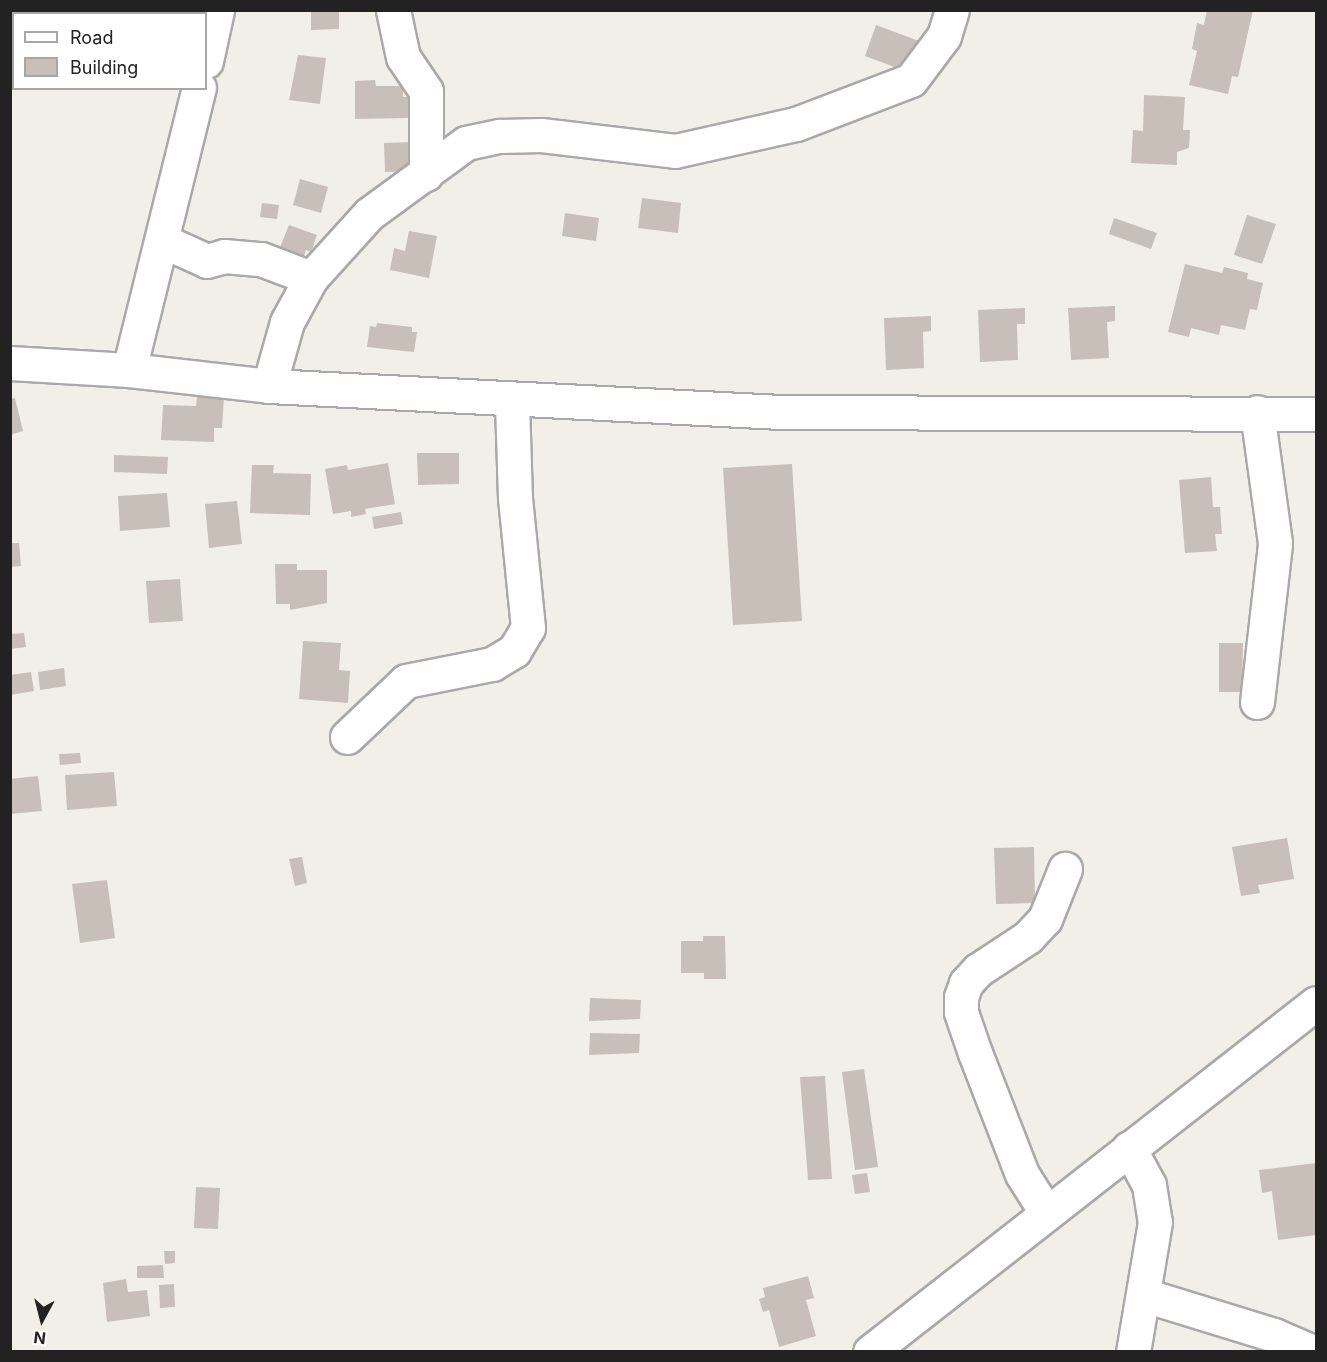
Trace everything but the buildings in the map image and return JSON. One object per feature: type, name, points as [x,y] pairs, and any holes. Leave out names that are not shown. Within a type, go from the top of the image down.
[{"type":"street","points":[[207,56],[217,10]]},
{"type":"street","points":[[393,10],[403,57],[426,91],[426,174]]},
{"type":"street","points":[[269,386],[287,322],[311,278],[369,214],[466,143],[500,136],[541,135],[675,151],[796,124],[910,80],[944,36],[952,10]]},
{"type":"street","points":[[129,370],[163,241],[199,90]]},
{"type":"street","points":[[163,241],[207,261],[224,256],[261,259],[311,278]]},
{"type":"street","points":[[10,363],[129,370],[269,386],[780,412],[1317,414]]},
{"type":"street","points":[[347,737],[406,681],[492,664],[514,651],[528,628],[515,498],[512,400]]},
{"type":"street","points":[[1257,412],[1275,543],[1257,702]]},
{"type":"street","points":[[1046,1212],[1022,1174],[975,1053],[961,1012],[961,998],[966,983],[978,970],[1028,937],[1045,919],[1065,869]]},
{"type":"street","points":[[870,1352],[1046,1212],[1317,1003]]},
{"type":"street","points":[[1129,1148],[1149,1185],[1155,1222],[1133,1352]]},
{"type":"street","points":[[1144,1295],[1274,1335],[1313,1352]]}]
